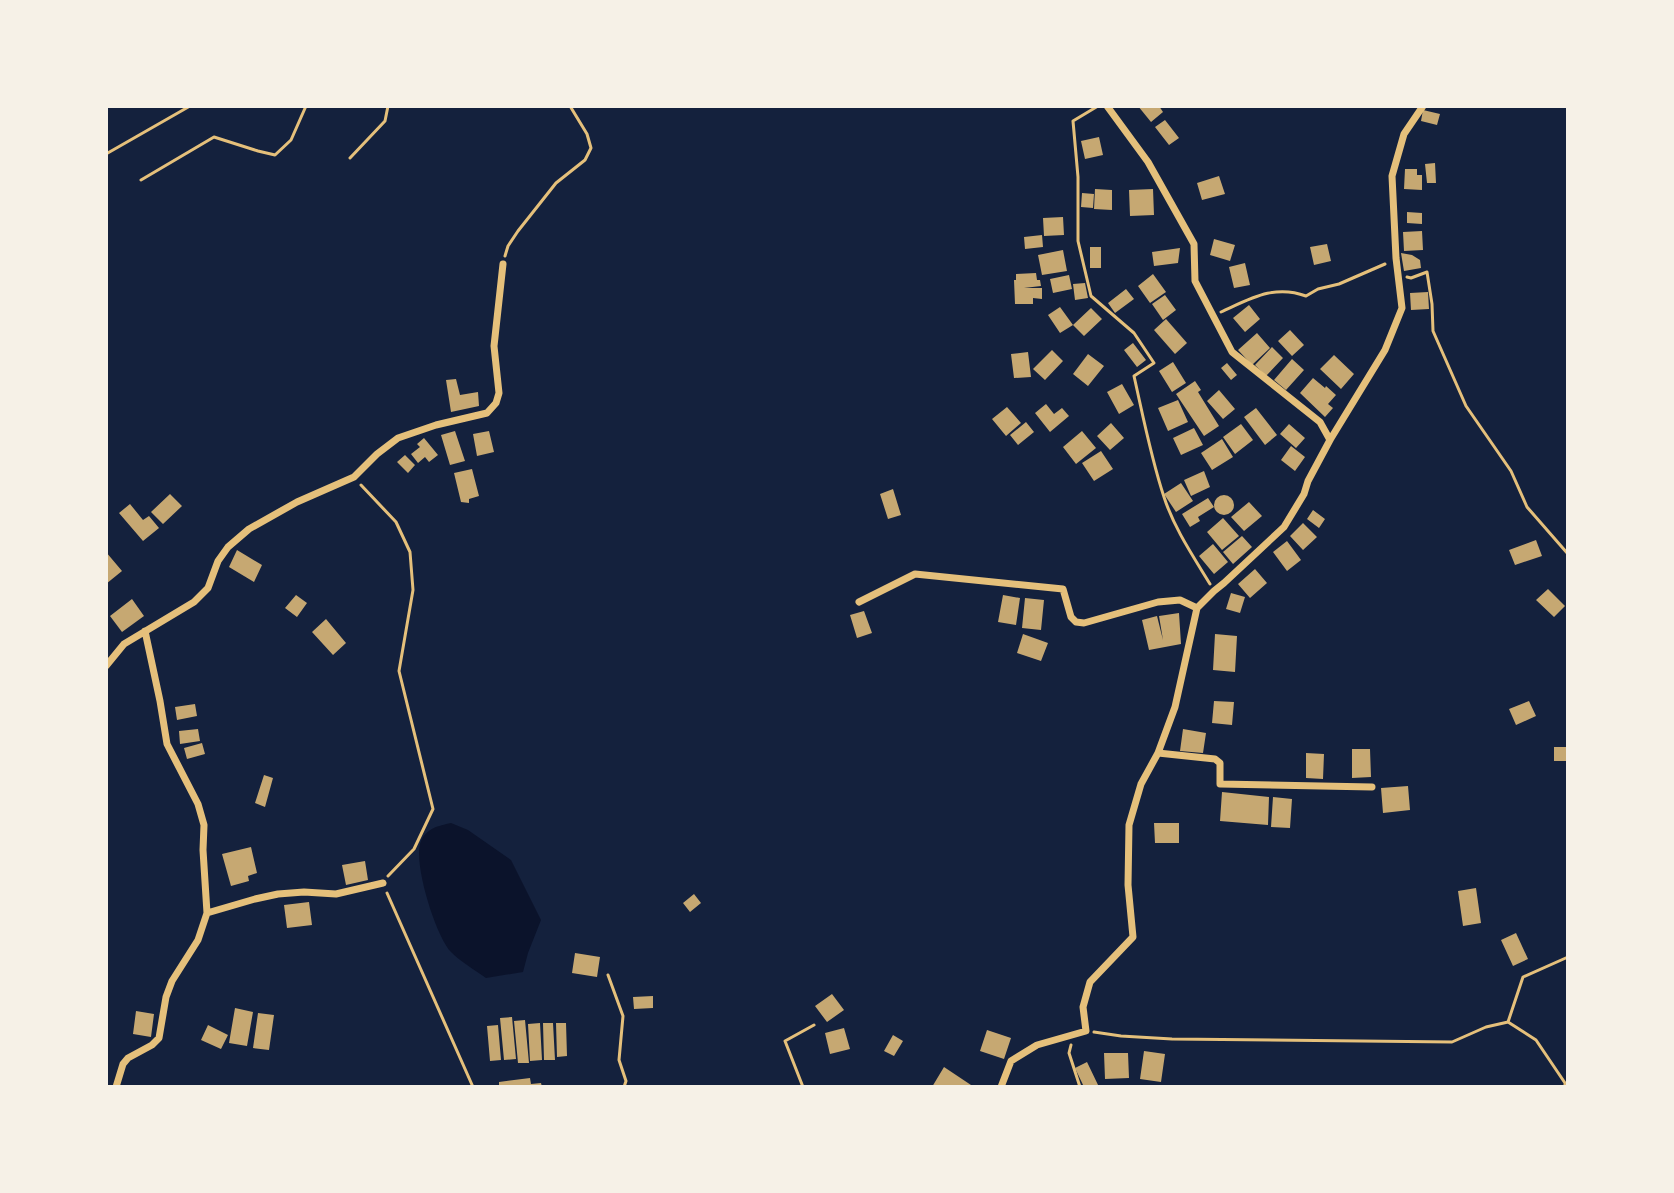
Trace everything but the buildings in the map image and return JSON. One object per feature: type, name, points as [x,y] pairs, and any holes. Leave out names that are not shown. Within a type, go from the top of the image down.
[{"type":"street","points":[[1107,106],[1148,162],[1194,244],[1195,281],[1232,352],[1320,422],[1330,440]]},
{"type":"street","points":[[1001,1087],[1011,1061],[1037,1045],[1086,1031],[1083,1007],[1090,982],[1133,937],[1128,885],[1129,825],[1141,784],[1158,753],[1175,707],[1197,608],[1284,527],[1330,440],[1385,350],[1402,308],[1392,176],[1404,134],[1423,106]]},
{"type":"street","points":[[106,666],[124,644],[194,602],[208,588],[218,561],[228,547],[249,529],[297,502],[354,477],[398,438],[487,413],[496,403],[499,393],[494,346],[503,264]]},
{"type":"street","points":[[859,602],[915,574],[1063,589],[1071,617],[1076,622],[1084,623],[1158,602],[1180,600],[1197,608]]},
{"type":"street","points":[[116,1087],[128,1058],[159,1038],[172,981],[198,940],[207,913],[204,825],[198,804],[167,744],[145,631]]},
{"type":"street","points":[[1158,753],[1215,759],[1220,763],[1220,784],[1372,787]]},
{"type":"street","points":[[207,913],[278,894],[336,894],[383,883]]},
{"type":"lane","points":[[106,154],[190,106]]},
{"type":"lane","points":[[141,180],[214,137],[275,155],[291,140],[306,106]]},
{"type":"lane","points":[[350,158],[385,121],[388,106]]},
{"type":"path","points":[[503,264],[508,246],[518,231],[556,183],[585,160],[591,148],[587,134],[570,106]]},
{"type":"path","points":[[1098,106],[1073,121],[1078,177],[1078,241],[1091,296],[1134,333],[1154,363],[1134,376],[1160,483],[1178,530],[1214,591]]},
{"type":"path","points":[[1216,318],[1221,312],[1272,291],[1291,291],[1306,296],[1318,289],[1366,274],[1396,258],[1400,274],[1411,278],[1427,272],[1433,331],[1466,406],[1511,471],[1527,507],[1568,554]]},
{"type":"path","points":[[354,477],[396,522],[410,552],[413,590],[399,671],[433,809],[414,849],[390,871],[383,883],[473,1087]]},
{"type":"path","points":[[1508,1022],[1523,977],[1568,955]]},
{"type":"path","points":[[608,975],[623,1016],[619,1060],[626,1081],[624,1087]]},
{"type":"path","points":[[1086,1031],[1172,1039],[1452,1042],[1486,1027],[1508,1022],[1536,1040],[1565,1087]]},
{"type":"path","points":[[803,1087],[785,1041],[814,1025]]},
{"type":"path","points":[[1075,1034],[1069,1053],[1080,1087]]},
{"type":"water","points":[[451,823],[468,830],[511,860],[541,920],[523,972],[486,978],[464,963],[445,944],[427,898],[419,851],[426,833]]}]
